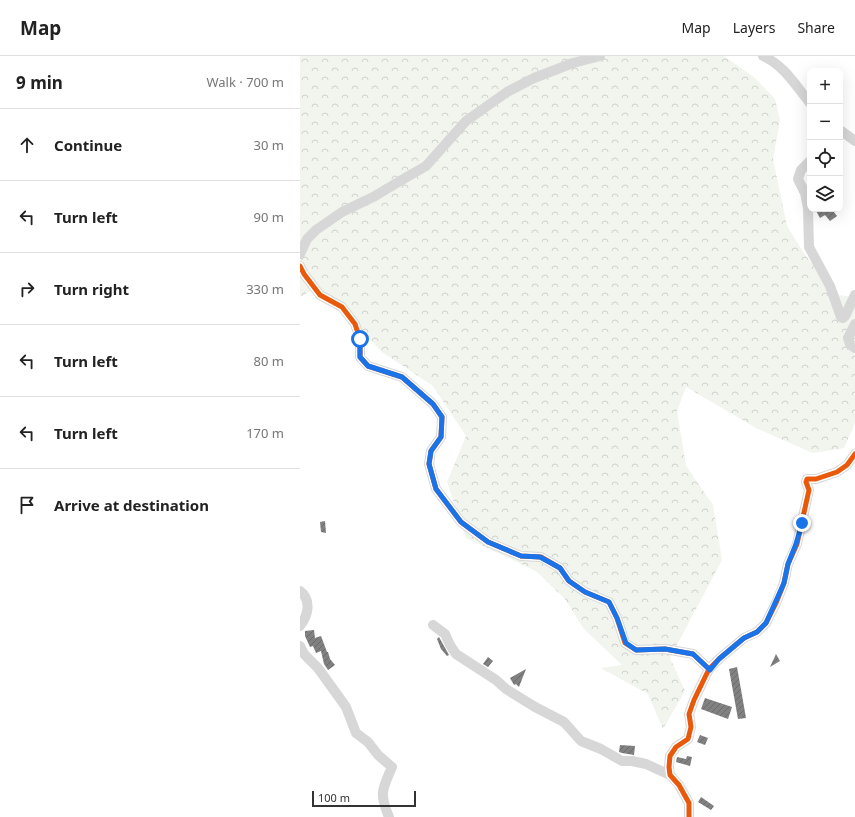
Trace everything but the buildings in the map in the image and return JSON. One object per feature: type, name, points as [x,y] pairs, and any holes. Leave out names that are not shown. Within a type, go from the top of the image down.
[{"type":"street","points":[[300,254],[307,239],[316,230],[342,212],[375,196],[426,166],[466,122],[507,92],[534,78],[567,65],[600,56]]},
{"type":"street","points":[[763,56],[780,67],[790,76],[807,99]]},
{"type":"street","points":[[843,132],[855,141]]},
{"type":"street","points":[[807,164],[801,170],[798,179],[808,208],[808,237],[810,250],[830,286],[841,317],[843,318],[845,316],[855,295]]},
{"type":"street","points":[[300,266],[304,274],[320,295],[342,308],[355,324],[360,339],[360,357],[368,366],[402,377],[433,404],[442,417],[441,437],[431,451],[429,464],[436,489],[461,522],[488,542],[521,556],[540,557],[560,568],[569,581],[585,592],[609,602],[617,618],[626,643],[636,650],[665,649],[693,654],[710,670]]},
{"type":"street","points":[[855,324],[848,338],[850,344],[855,348]]},
{"type":"street","points":[[670,775],[670,756],[676,747],[688,739],[691,727],[689,714],[694,700],[710,670],[719,659],[744,638],[757,632],[766,623],[781,590],[788,564],[796,544],[809,490],[806,482],[807,479],[816,479],[837,472],[847,465],[855,454]]},
{"type":"street","points":[[300,591],[305,595],[308,608],[307,615],[300,626]]},
{"type":"street","points":[[433,625],[445,634],[456,654],[496,680],[506,689],[535,707],[564,722],[581,740],[622,761],[632,761],[646,764],[670,775],[679,785],[689,803],[689,817]]},
{"type":"street","points":[[300,646],[304,654],[318,668],[346,707],[356,733],[368,742],[378,755],[392,767],[383,789],[384,804],[389,817]]},
{"type":"green space","points":[[300,56],[724,56],[755,78],[775,99],[780,120],[773,159],[787,226],[803,252],[836,295],[855,297],[855,423],[844,448],[813,453],[758,429],[686,387],[677,411],[686,466],[713,505],[722,560],[670,658],[685,691],[663,729],[648,694],[601,668],[622,665],[584,629],[565,599],[536,571],[466,538],[447,482],[466,436],[433,386],[382,352],[355,323],[316,288],[300,297]]},
{"type":"cycle path","points":[[300,266],[304,274],[320,295],[342,307],[355,324],[360,339],[360,357],[368,366],[402,377],[433,404],[442,417],[441,437],[431,451],[429,464],[436,489],[461,522],[488,542],[521,556],[541,557],[560,568],[569,581],[585,592],[609,602],[617,618],[625,643],[636,650],[665,649],[693,654],[709,669]]},
{"type":"cycle path","points":[[689,817],[689,803],[679,785],[670,775],[669,767],[670,756],[676,747],[688,739],[691,727],[689,714],[694,700],[709,669],[744,638],[757,632],[766,623],[784,583],[788,564],[797,544],[809,490],[806,482],[807,479],[816,479],[837,472],[847,465],[855,454]]},
{"type":"route","points":[[360,339],[360,357],[368,366],[402,377],[433,404],[442,417],[441,437],[431,451],[429,464],[436,489],[461,522],[488,542],[521,556],[540,557],[560,568],[569,581],[585,592],[609,602],[617,618],[626,643],[636,650],[665,649],[693,654],[710,670],[719,659],[744,638],[757,632],[766,623],[784,583],[788,564],[802,523]]}]
